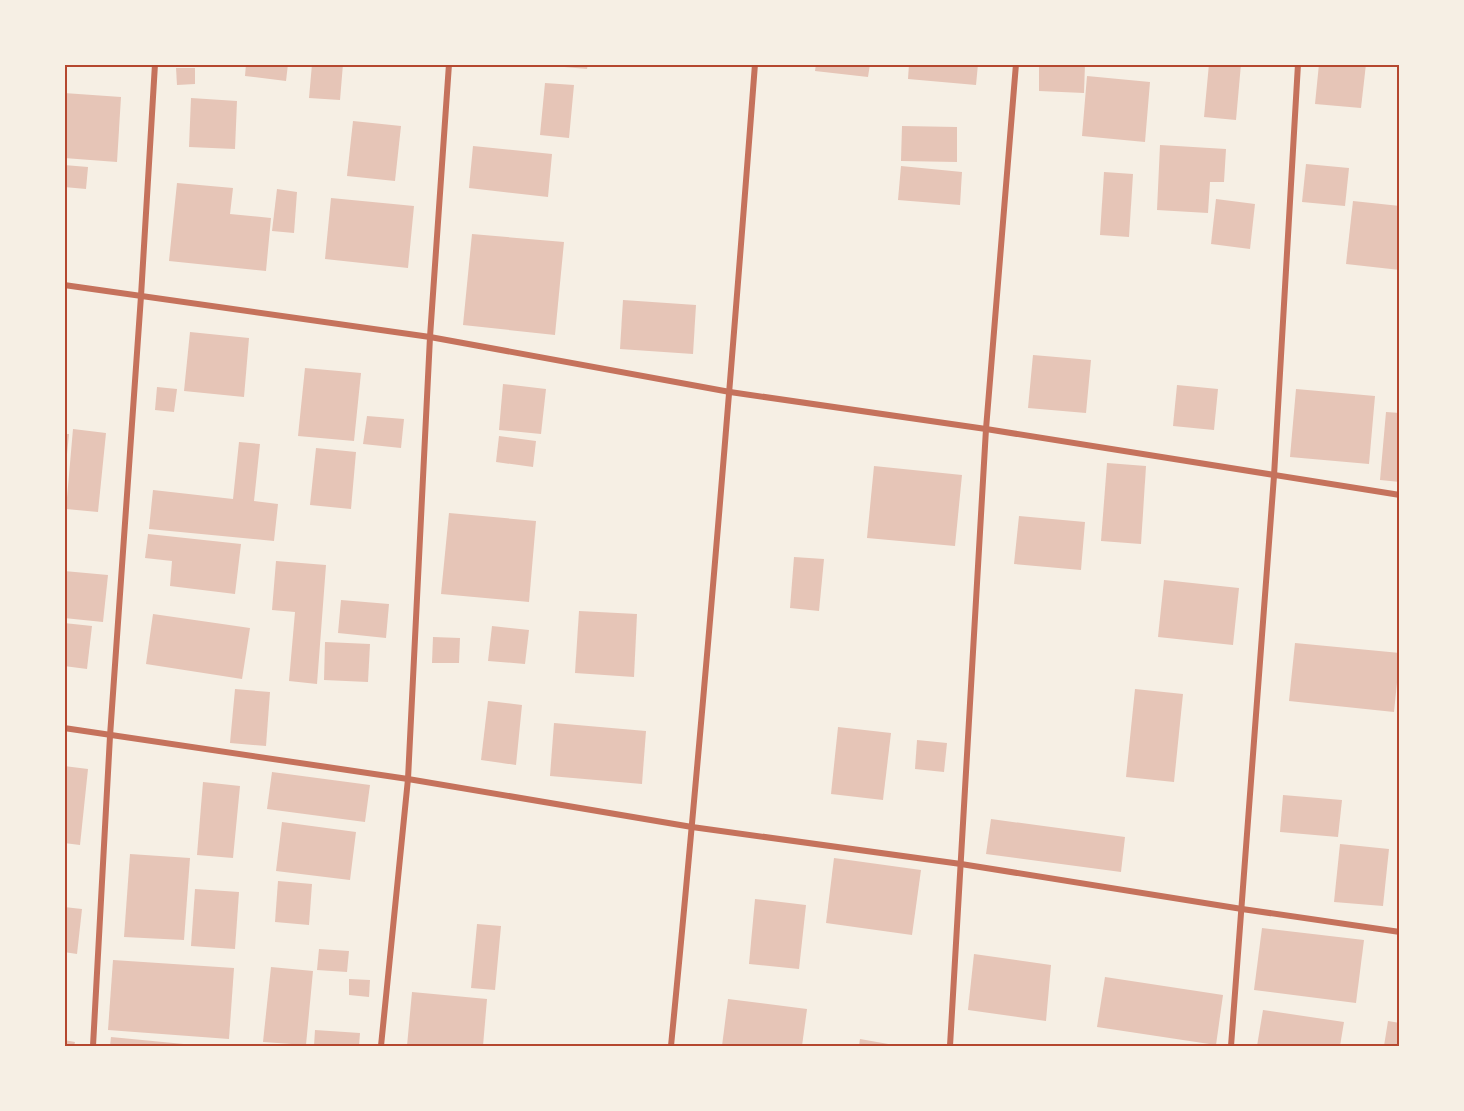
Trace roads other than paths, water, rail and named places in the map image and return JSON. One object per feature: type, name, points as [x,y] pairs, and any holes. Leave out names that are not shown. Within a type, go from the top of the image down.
[{"type":"street","points":[[93,1047],[110,736],[155,64]]},
{"type":"street","points":[[381,1047],[408,779],[430,337],[449,64]]},
{"type":"street","points":[[670,1047],[692,827],[730,392],[755,64]]},
{"type":"street","points":[[950,1047],[986,429],[1016,64]]},
{"type":"street","points":[[1231,1047],[1274,476],[1298,64]]},
{"type":"street","points":[[64,285],[430,337],[730,392],[986,429],[1400,495]]},
{"type":"street","points":[[64,728],[408,779],[692,827],[961,864],[1400,932]]}]
